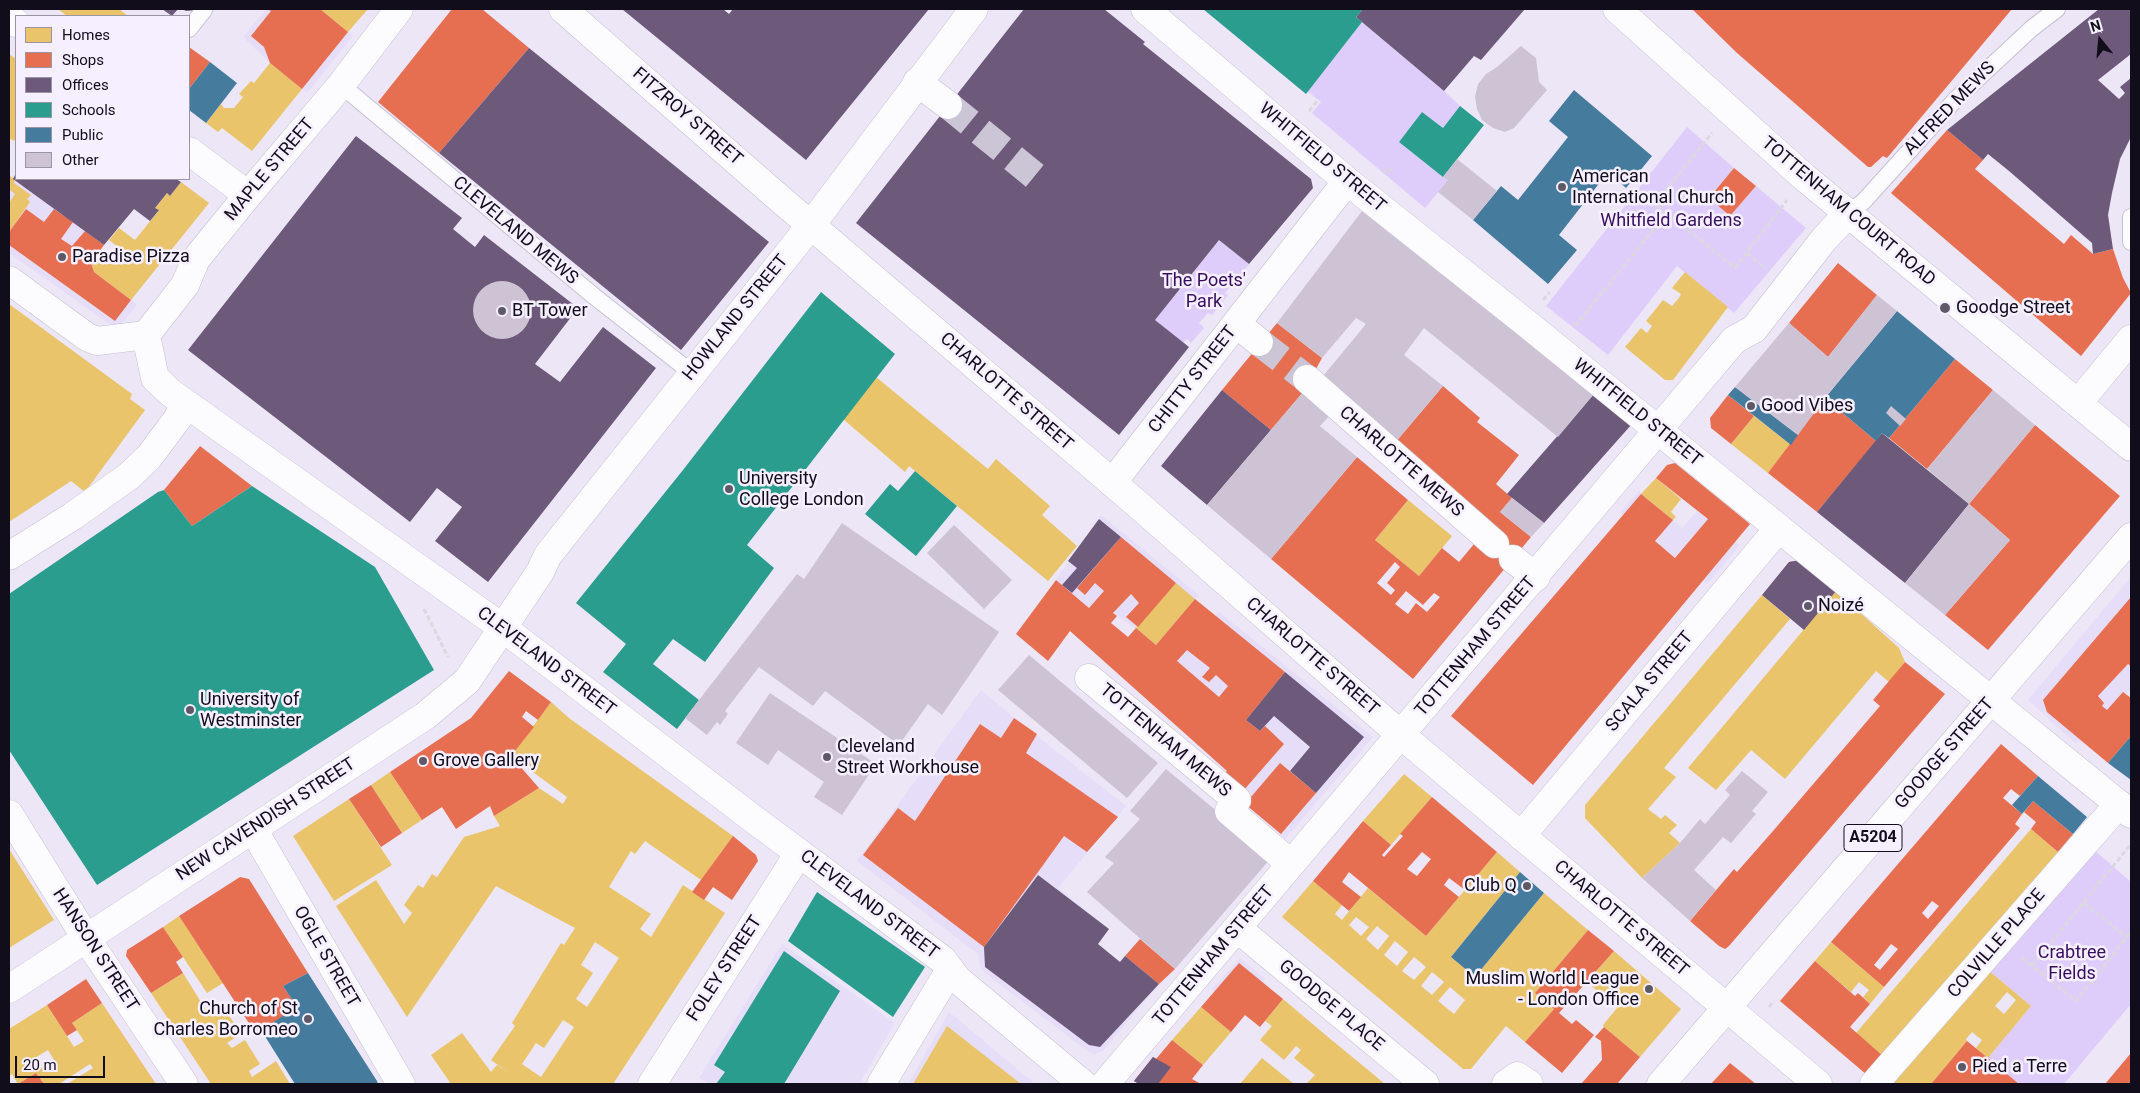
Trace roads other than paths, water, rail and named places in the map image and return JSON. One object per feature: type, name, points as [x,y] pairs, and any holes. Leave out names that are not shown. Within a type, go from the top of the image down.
[{"type":"street","name":"MAPLE STREET","points":[[146,335],[185,285],[196,260],[341,85],[399,9]]},
{"type":"street","name":"FITZROY STREET","points":[[563,9],[811,225]]},
{"type":"street","name":"HOWLAND STREET","points":[[503,628],[540,572],[548,555],[811,225],[917,82],[974,9]]},
{"type":"street","name":"WHITFIELD STREET","points":[[1145,9],[1347,181],[1557,348],[2125,809]]},
{"type":"street","name":"TOTTENHAM COURT ROAD","points":[[1617,9],[1804,177],[2131,446]]},
{"type":"street","points":[[917,82],[948,105]]},
{"type":"street","points":[[190,152],[248,195]]},
{"type":"street","name":"CHITTY STREET","points":[[1112,484],[1347,181]]},
{"type":"street","name":"TOTTENHAM STREET","points":[[1105,1084],[1536,577],[1734,340],[1754,329],[1825,238],[1848,214]]},
{"type":"street","name":"CHARLOTTE STREET","points":[[811,225],[1401,735],[1818,1084]]},
{"type":"street","points":[[9,280],[87,338],[97,341],[146,335]]},
{"type":"street","points":[[1237,324],[1259,342]]},
{"type":"street","name":"CLEVELAND STREET","points":[[146,335],[155,378],[185,404],[212,421],[503,628],[943,960],[961,983],[1082,1084]]},
{"type":"street","points":[[2078,403],[2131,339]]},
{"type":"street","name":"CHARLOTTE MEWS","points":[[1306,379],[1536,577]]},
{"type":"street","points":[[9,556],[73,516],[129,476],[149,456],[178,418],[185,404]]},
{"type":"street","name":"SCALA STREET","points":[[1522,836],[1779,528]]},
{"type":"street","name":"GOODGE STREET","points":[[1661,1084],[2131,537]]},
{"type":"street","name":"NEW CAVENDISH STREET","points":[[9,989],[440,706],[467,681],[503,628]]},
{"type":"street","name":"TOTTENHAM MEWS","points":[[1089,678],[1237,800],[1229,810],[1291,864]]},
{"type":"street","name":"COLVILLE PLACE","points":[[1874,1084],[2000,941],[2125,809]]},
{"type":"street","name":"HANSON STREET","points":[[9,814],[86,938],[184,1084]]},
{"type":"street","name":"OGLE STREET","points":[[253,829],[401,1084]]},
{"type":"street","name":"FOLEY STREET","points":[[652,1084],[799,853]]},
{"type":"street","name":"GOODGE PLACE","points":[[1237,928],[1425,1084]]},
{"type":"street","points":[[881,1084],[950,970]]},
{"type":"street","points":[[1506,1084],[1516,1076],[1529,1084]]},
{"type":"lane","name":"ALFRED MEWS","points":[[1848,214],[1864,201],[1956,99],[2031,30],[2057,9]]},
{"type":"lane","points":[[190,28],[204,10]]},
{"type":"lane","name":"CLEVELAND MEWS","points":[[341,85],[595,297],[692,373]]},
{"type":"lane","points":[[2131,217],[2131,242]]},
{"type":"tunnel","points":[[948,105],[1035,176]]},
{"type":"tunnel","points":[[1259,342],[1307,379]]},
{"type":"place","name":"American International Church","points":[[1562,187]]},
{"type":"place","name":"Paradise Pizza","points":[[62,257]]},
{"type":"place","name":"Goodge Street","points":[[1945,308]]},
{"type":"place","name":"BT Tower","points":[[502,311]]},
{"type":"place","name":"Good Vibes","points":[[1751,406]]},
{"type":"place","name":"University College London","points":[[729,489]]},
{"type":"place","name":"Noizé","points":[[1808,606]]},
{"type":"place","name":"University of Westminster","points":[[190,710]]},
{"type":"place","name":"Cleveland Street Workhouse","points":[[827,757]]},
{"type":"place","name":"Grove Gallery","points":[[423,761]]},
{"type":"place","name":"Club Q","points":[[1527,886]]},
{"type":"place","name":"Muslim World League - London Office","points":[[1649,989]]},
{"type":"place","name":"Church of St Charles Borromeo","points":[[308,1019]]},
{"type":"place","name":"Pied a Terre","points":[[1962,1067]]},
{"type":"park label","name":"Whitfield Gardens","points":[[1671,221]]},
{"type":"park label","name":"The Poets' Park","points":[[1204,291]]},
{"type":"park label","name":"Crabtree Fields","points":[[2072,963]]}]
